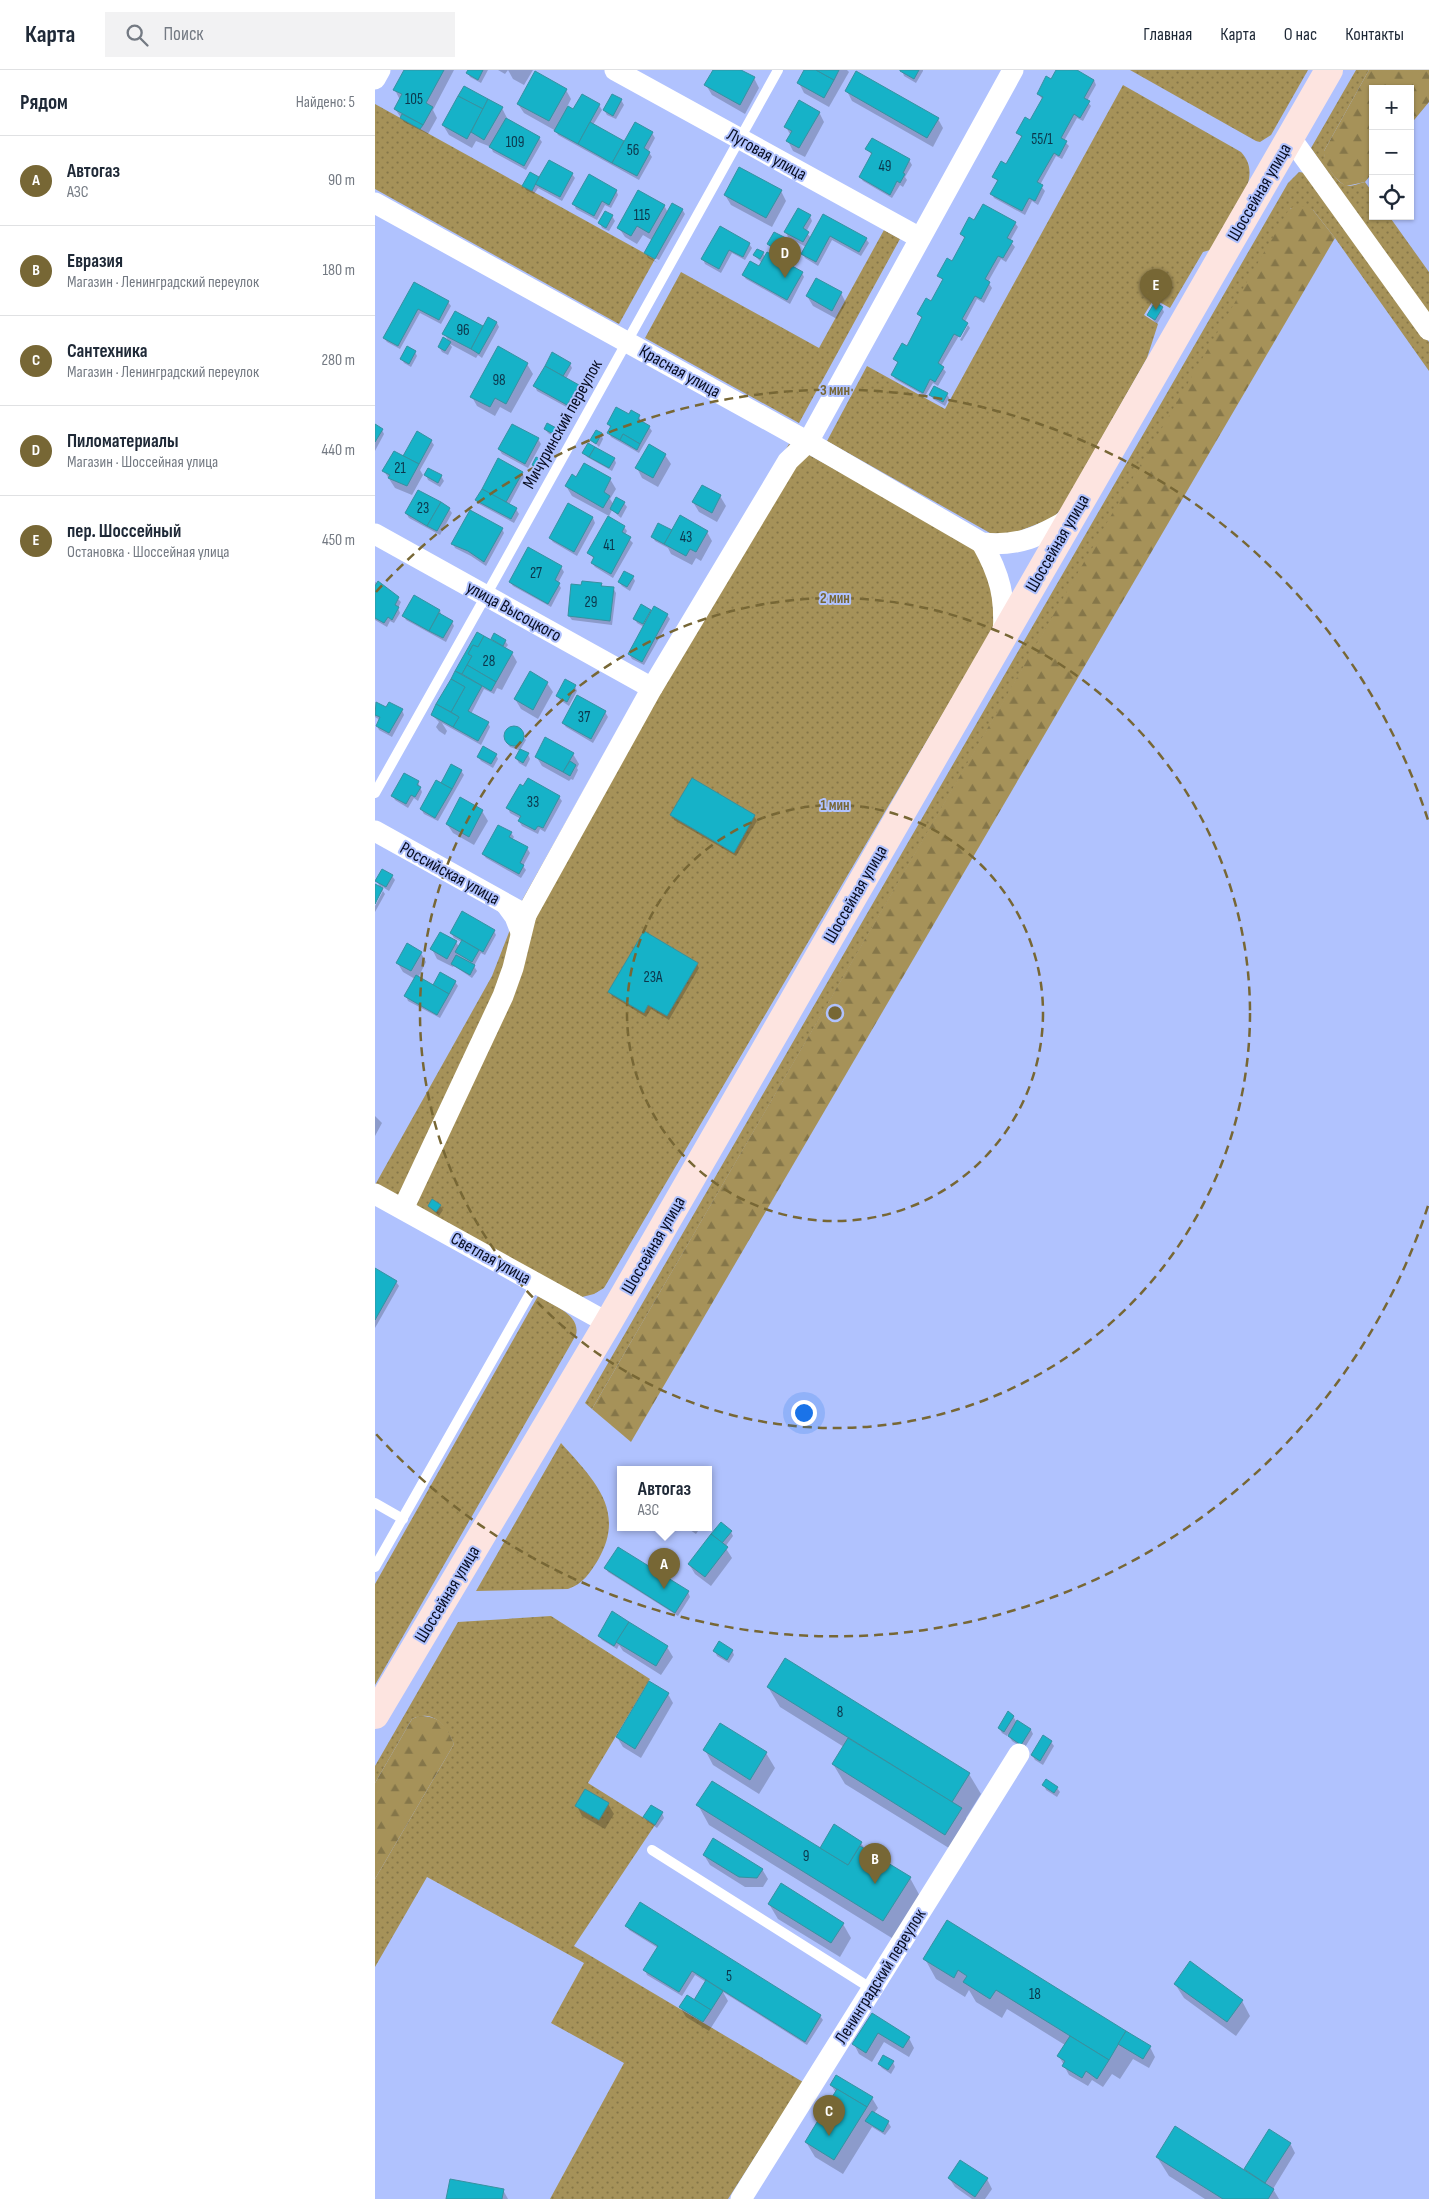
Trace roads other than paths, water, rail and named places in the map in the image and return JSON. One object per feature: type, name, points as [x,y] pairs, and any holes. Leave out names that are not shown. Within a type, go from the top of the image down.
[{"type":"main road","name":"Шоссейная улица","points":[[375,1715],[608,1323],[1329,70]]},
{"type":"street","points":[[375,79],[380,70]]},
{"type":"street","name":"Луговая улица","points":[[615,70],[920,238]]},
{"type":"street","points":[[403,1209],[503,996],[526,915],[652,688],[788,461],[808,442],[1013,70]]},
{"type":"street","points":[[1290,137],[1429,330]]},
{"type":"street","name":"Красная улица","points":[[375,203],[808,442],[983,543]]},
{"type":"street","points":[[1003,637],[1005,612],[1003,595],[993,562],[983,543],[1011,544],[1029,540],[1071,518]]},
{"type":"street","name":"улица Высоцкого","points":[[375,534],[652,688]]},
{"type":"street","name":"Российская улица","points":[[375,831],[526,915]]},
{"type":"street","name":"Светлая улица","points":[[377,1199],[403,1209],[608,1323]]},
{"type":"street","name":"Ленинградский переулок","points":[[741,2199],[1019,1754]]},
{"type":"lane","name":"Мичуринский переулок","points":[[375,794],[487,596],[777,70]]},
{"type":"lane","points":[[485,892],[506,912],[519,943]]},
{"type":"lane","points":[[375,1567],[537,1284]]},
{"type":"lane","points":[[375,1503],[403,1519]]},
{"type":"lane","points":[[652,1850],[873,1989]]},
{"type":"place","name":"Пиломатериалы","points":[[785,278]]},
{"type":"place","name":"пер. Шоссейный","points":[[1156,310]]},
{"type":"place","name":"Автогаз","points":[[664,1589]]},
{"type":"place","name":"Евразия","points":[[875,1884]]},
{"type":"place","name":"Сантехника","points":[[829,2136]]}]
